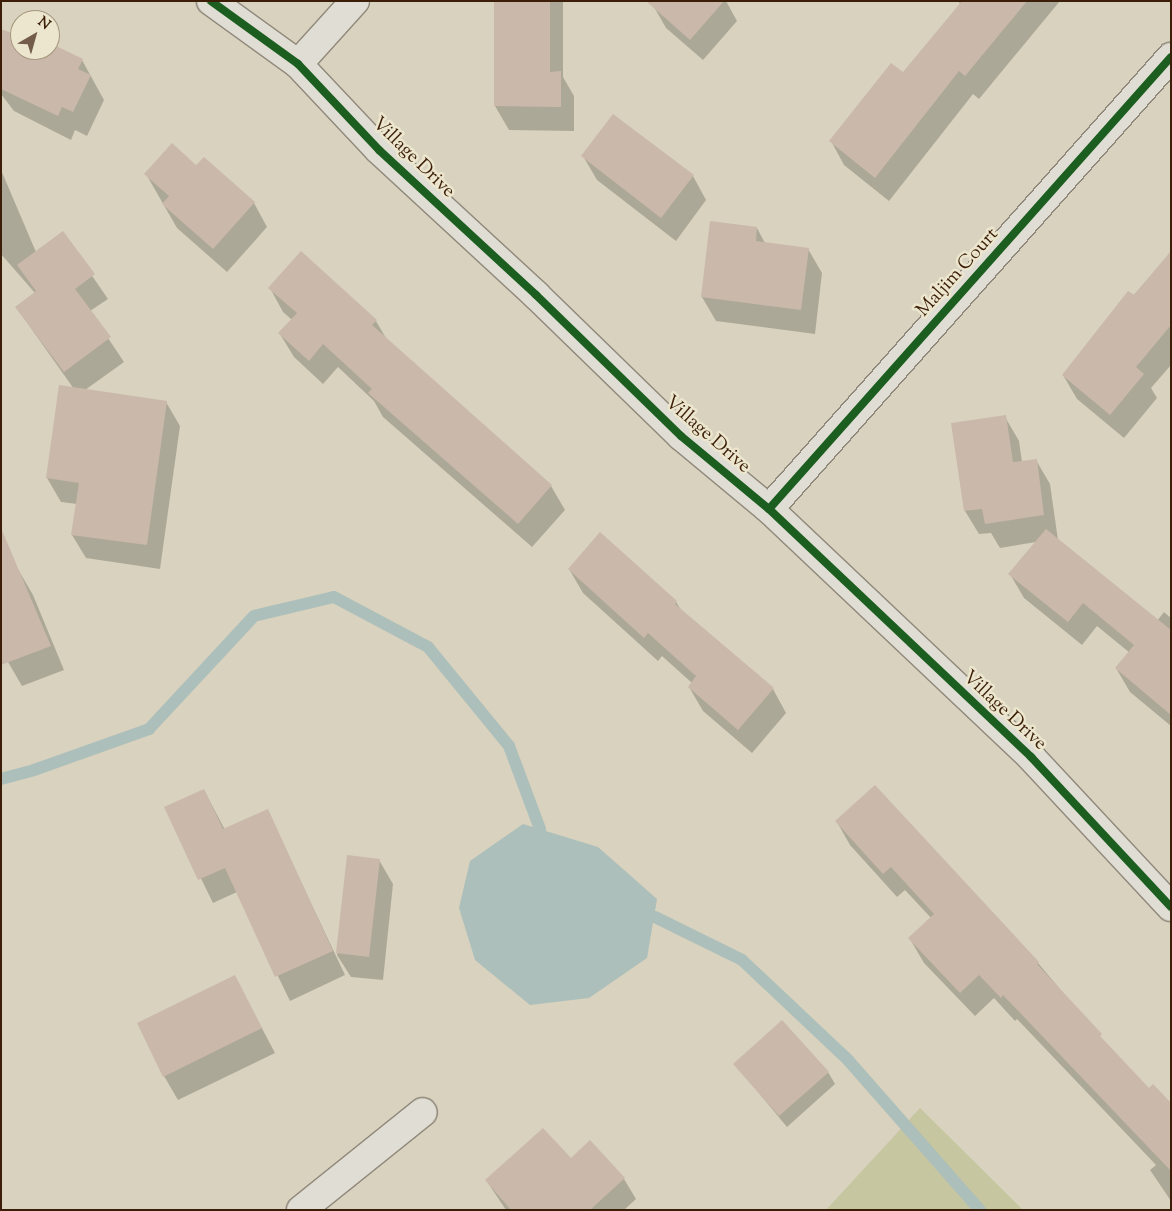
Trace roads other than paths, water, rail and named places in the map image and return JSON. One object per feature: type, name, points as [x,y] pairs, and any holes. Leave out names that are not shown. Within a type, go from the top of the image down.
[{"type":"street","name":"Village Drive","points":[[211,1],[298,64],[379,150],[536,295],[681,436],[769,509],[1031,757],[1171,906]]},
{"type":"street","points":[[298,64],[355,1]]},
{"type":"street","name":"Maljim Court","points":[[769,509],[1171,58]]},
{"type":"street","points":[[301,1210],[423,1112]]},
{"type":"waterway","points":[[1,779],[34,770],[149,729],[254,616],[334,597],[428,647],[509,746],[540,829]]},
{"type":"waterway","points":[[655,917],[742,960],[848,1060],[980,1210]]}]
